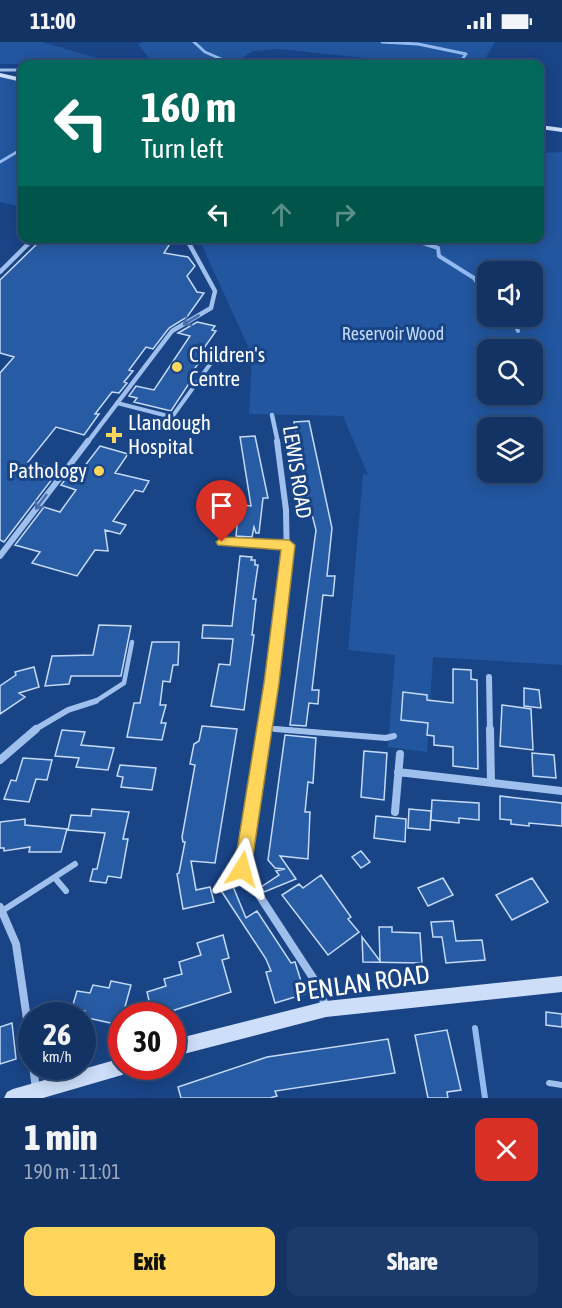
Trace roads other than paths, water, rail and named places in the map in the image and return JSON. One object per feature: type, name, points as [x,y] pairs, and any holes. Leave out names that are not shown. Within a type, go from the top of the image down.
[{"type":"main road","points":[[0,75],[18,79]]},
{"type":"main road","points":[[544,128],[562,130]]},
{"type":"main road","name":"PENLAN ROAD","points":[[186,1045],[326,1009],[562,984]]},
{"type":"main road","points":[[13,1098],[36,1092],[57,1092],[108,1072]]},
{"type":"street","points":[[0,272],[29,243]]},
{"type":"street","points":[[0,556],[172,332],[211,308],[215,291],[189,243]]},
{"type":"street","name":"LEWIS ROAD","points":[[272,415],[284,477],[289,545],[242,869],[319,987],[326,1009]]},
{"type":"street","points":[[489,677],[491,782]]},
{"type":"street","points":[[0,760],[36,726],[76,706],[96,701]]},
{"type":"street","points":[[395,812],[400,754]]},
{"type":"street","points":[[398,772],[562,791]]},
{"type":"street","points":[[1,909],[16,944],[25,1002]]},
{"type":"street","points":[[35,1080],[36,1092]]},
{"type":"lane","points":[[0,70],[18,70]]},
{"type":"lane","points":[[117,403],[172,417],[216,356]]},
{"type":"lane","points":[[222,542],[289,545]]},
{"type":"lane","points":[[96,701],[124,683],[132,642]]},
{"type":"lane","points":[[264,728],[386,738],[394,736]]},
{"type":"lane","points":[[1,909],[75,864]]},
{"type":"lane","points":[[55,878],[66,891]]},
{"type":"lane","points":[[549,1083],[562,1085]]},
{"type":"waterway","points":[[194,42],[205,52],[221,59]]},
{"type":"waterway","points":[[382,42],[418,44],[466,54],[462,60]]},
{"type":"waterway","points":[[0,162],[18,151]]},
{"type":"waterway","points":[[423,243],[438,248],[439,256],[474,278],[477,282]]},
{"type":"waterway","points":[[516,327],[518,331]]},
{"type":"waterway","points":[[475,1028],[485,1098]]},
{"type":"place","name":"Children's Centre","points":[[177,367]]},
{"type":"place","name":"Llandough Hospital","points":[[114,435]]},
{"type":"place","name":"Pathology","points":[[99,471]]},
{"type":"park label","name":"Reservoir Wood","points":[[393,334]]}]
